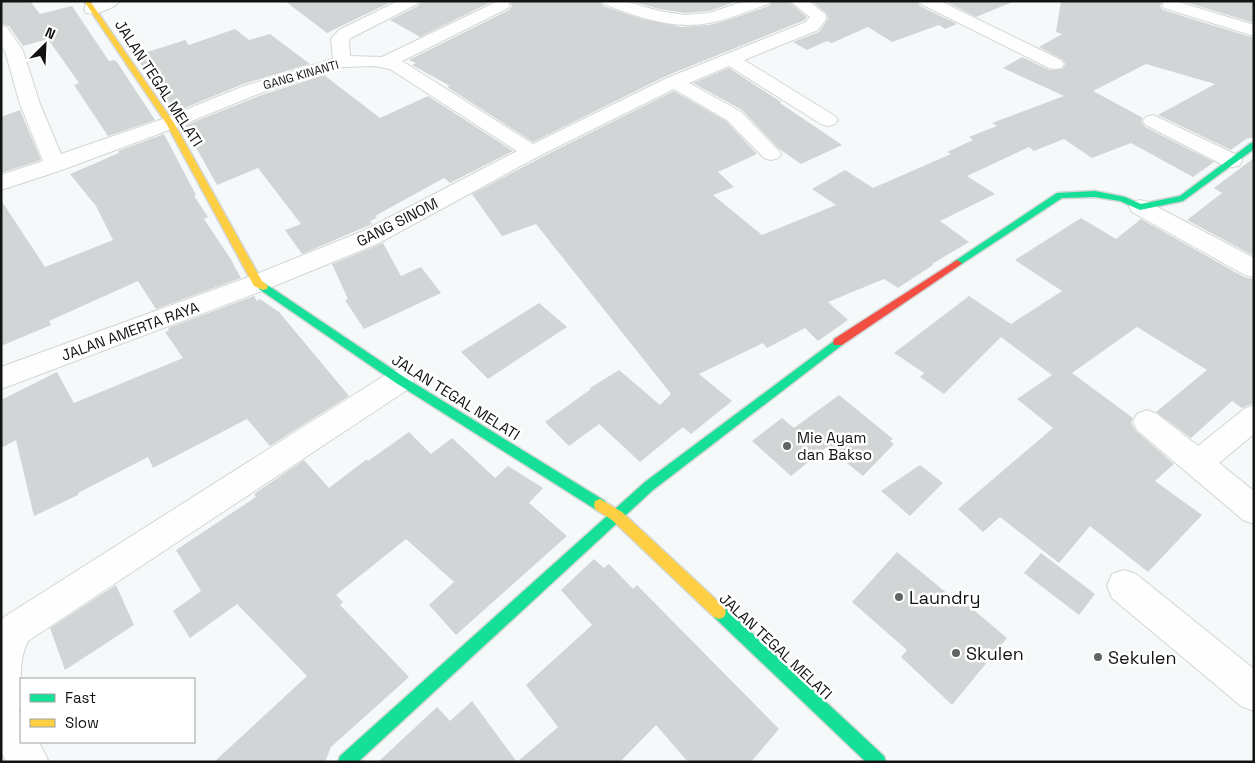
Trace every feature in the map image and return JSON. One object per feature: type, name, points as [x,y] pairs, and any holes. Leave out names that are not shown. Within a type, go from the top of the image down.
[{"type":"street","points":[[89,5],[112,1]]},
{"type":"street","points":[[342,62],[340,39],[345,34],[380,9],[411,1]]},
{"type":"street","points":[[610,1],[640,13],[708,18],[762,1]]},
{"type":"street","name":"GANG SINOM","points":[[258,284],[371,237],[532,152],[674,82],[812,26],[818,19],[818,15],[798,1]]},
{"type":"street","points":[[1212,1],[1232,11],[1249,29]]},
{"type":"street","points":[[938,3],[1055,64]]},
{"type":"street","name":"JALAN TEGAL MELATI","points":[[89,5],[170,123],[258,284],[400,380],[617,516],[878,762]]},
{"type":"street","points":[[386,62],[502,5]]},
{"type":"street","points":[[1170,5],[1249,29]]},
{"type":"street","points":[[1,31],[14,50],[30,104],[55,165]]},
{"type":"street","points":[[730,59],[828,120]]},
{"type":"street","name":"GANG KINANTI","points":[[1,184],[170,123],[251,90],[342,62],[386,62],[395,64],[532,152]]},
{"type":"street","points":[[674,82],[734,116],[771,154]]},
{"type":"street","points":[[1153,121],[1232,161]]},
{"type":"street","points":[[1140,207],[1183,198],[1254,145]]},
{"type":"street","points":[[346,762],[649,486],[841,340],[1060,195],[1095,194],[1122,199],[1254,269]]},
{"type":"street","name":"JALAN AMERTA RAYA","points":[[1,378],[258,284]]},
{"type":"street","points":[[1,710],[3,652],[8,639],[16,629],[400,380]]},
{"type":"street","points":[[1197,464],[1254,417]]},
{"type":"street","points":[[1148,422],[1254,510]]},
{"type":"street","points":[[1124,586],[1254,693]]},
{"type":"street","points":[[1,719],[30,762]]},
{"type":"building","points":[[1,1],[30,1],[40,14],[72,6],[109,61],[114,60],[117,62],[155,120],[108,136],[74,85],[79,83],[48,39],[23,46],[9,26],[1,24]]},
{"type":"building","points":[[285,1],[393,1],[327,33]]},
{"type":"building","points":[[421,1],[493,1],[420,37],[390,20],[418,6]]},
{"type":"building","points":[[510,1],[600,1],[603,6],[642,19],[682,27],[709,25],[724,21],[769,6],[772,1],[788,1],[807,17],[805,20],[666,76],[533,142],[447,87],[450,86],[412,65],[416,63],[409,60],[509,10],[512,6]]},
{"type":"building","points":[[632,1],[738,1],[709,11],[685,13],[659,9]]},
{"type":"building","points":[[812,1],[917,1],[920,6],[957,24],[945,29],[939,25],[892,42],[868,27],[832,43],[827,41],[807,50],[793,42],[819,32],[828,19],[827,14]]},
{"type":"building","points":[[945,1],[1010,1],[1010,3],[976,17]]},
{"type":"building","points":[[1061,1],[1162,1],[1160,6],[1163,10],[1254,38],[1254,137],[1246,139],[1231,150],[1158,115],[1215,84],[1146,64],[1093,91],[1143,118],[1141,121],[1145,127],[1214,162],[1193,177],[1131,143],[1092,158],[1064,139],[1034,151],[1029,147],[967,176],[995,194],[940,221],[969,242],[932,264],[898,288],[884,279],[828,302],[848,320],[818,341],[805,328],[767,348],[763,343],[699,374],[732,401],[691,434],[683,427],[640,462],[599,424],[569,446],[545,422],[590,388],[619,370],[660,405],[671,394],[536,224],[502,236],[472,194],[674,91],[726,121],[757,154],[718,172],[734,187],[713,195],[762,235],[836,205],[812,189],[845,170],[873,188],[951,154],[947,152],[973,140],[969,137],[997,126],[992,123],[1064,96],[1003,68],[1022,57],[1049,70],[1062,69],[1066,64],[1062,59],[1039,47],[1062,34],[1056,32]]},
{"type":"building","points":[[1182,1],[1254,1],[1254,23]]},
{"type":"building","points":[[235,29],[249,40],[270,34],[310,64],[243,84],[175,112],[135,56],[185,40],[189,45]]},
{"type":"building","points":[[729,68],[842,145],[801,164],[778,148],[742,110],[693,83]]},
{"type":"building","points":[[324,75],[380,118],[428,96],[513,151],[450,183],[444,178],[375,216],[377,218],[370,221],[372,224],[302,254],[285,230],[301,224],[258,168],[217,185],[184,126],[259,96]]},
{"type":"building","points":[[20,110],[41,160],[1,173],[1,117]]},
{"type":"building","points":[[164,134],[196,195],[194,196],[208,217],[204,219],[241,278],[156,309],[138,281],[49,321],[51,325],[1,346],[1,200],[45,267],[113,240],[96,206],[70,174],[119,153],[118,151]]},
{"type":"building","points":[[1254,158],[1254,256],[1187,220],[1222,193],[1214,188]]},
{"type":"building","points":[[1081,218],[1116,239],[1141,219],[1244,277],[1254,279],[1254,403],[1242,408],[1232,401],[1191,438],[1156,412],[1207,370],[1137,327],[1072,373],[1133,418],[1131,423],[1136,431],[1174,464],[1155,481],[1202,515],[1148,572],[1090,526],[1059,563],[1000,517],[983,532],[958,509],[1053,428],[1017,399],[1052,375],[1001,337],[944,394],[920,377],[924,373],[894,353],[969,296],[1011,324],[1062,291],[1015,260]]},
{"type":"building","points":[[383,243],[401,276],[421,267],[441,293],[364,329],[345,300],[348,299],[332,264]]},
{"type":"building","points":[[254,296],[257,301],[260,299],[279,312],[349,396],[270,446],[247,419],[153,468],[148,457],[78,493],[78,495],[34,516],[16,440],[1,448],[1,400],[57,372],[74,403],[183,358],[165,332],[169,331],[168,328]]},
{"type":"building","points":[[539,303],[567,327],[488,379],[461,352]]},
{"type":"building","points":[[839,395],[893,439],[890,441],[894,444],[863,476],[827,447],[791,476],[752,441],[782,418],[794,428]]},
{"type":"building","points":[[409,432],[431,454],[452,438],[495,478],[508,466],[543,488],[529,503],[567,536],[456,635],[429,605],[454,582],[406,539],[336,595],[343,602],[340,605],[409,677],[331,747],[325,762],[214,762],[307,676],[237,604],[190,638],[173,611],[201,591],[176,550],[256,497],[254,494],[304,460],[329,488],[367,459],[368,461]]},
{"type":"building","points":[[920,465],[943,483],[910,516],[881,491]]},
{"type":"building","points":[[897,552],[954,599],[957,596],[1007,638],[952,705],[901,657],[907,650],[852,602]]},
{"type":"building","points":[[1041,553],[1095,594],[1079,615],[1024,573]]},
{"type":"building","points":[[594,559],[604,568],[609,564],[633,589],[637,585],[779,729],[751,762],[688,762],[656,725],[620,762],[517,762],[558,727],[526,685],[592,625],[561,590]]},
{"type":"building","points":[[116,585],[134,625],[65,670],[50,628]]},
{"type":"building","points":[[472,701],[517,762],[378,762],[437,707],[450,721]]},
{"type":"traffic: fast","points":[[957,263],[1060,195],[1095,194],[1122,199],[1140,207],[1183,198],[1254,145]]},
{"type":"traffic: fast","points":[[263,286],[400,380],[600,505]]},
{"type":"traffic: fast","points":[[346,762],[649,486],[838,342]]},
{"type":"traffic: fast","points":[[719,612],[878,762]]},
{"type":"traffic: slow","points":[[87,1],[170,123],[258,283],[263,286]]},
{"type":"traffic: slow","points":[[600,505],[617,516],[719,612]]},
{"type":"traffic: jam","points":[[838,342],[957,263]]},
{"type":"place","name":"Mie Ayam dan Bakso","points":[[787,446]]},
{"type":"place","name":"Laundry","points":[[899,597]]},
{"type":"place","name":"Skulen","points":[[956,653]]},
{"type":"place","name":"Sekulen","points":[[1098,657]]}]
